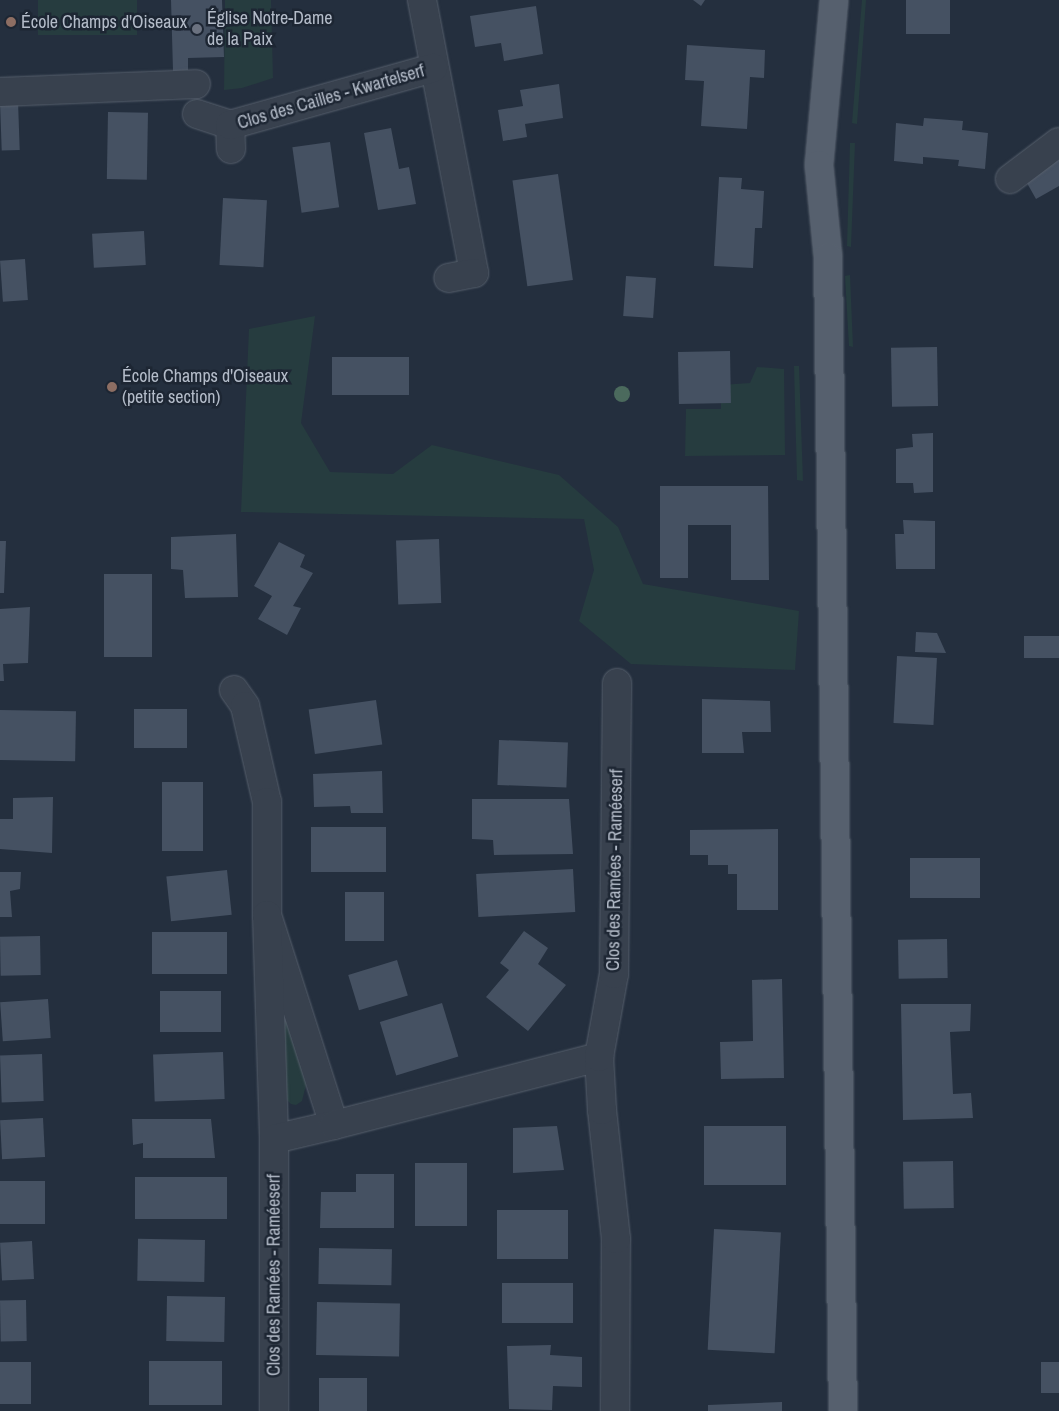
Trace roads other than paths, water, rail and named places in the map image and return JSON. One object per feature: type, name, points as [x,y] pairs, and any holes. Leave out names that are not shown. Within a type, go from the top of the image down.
[{"type":"main road","points":[[834,0],[819,165],[828,257],[843,1411]]},
{"type":"street","name":"Clos des Cailles - Kwartelserf","points":[[422,0],[433,68],[474,273],[448,278]]},
{"type":"street","name":"Clos des Cailles - Kwartelserf","points":[[198,114],[230,137],[433,68]]},
{"type":"street","points":[[0,92],[196,84]]},
{"type":"street","points":[[1010,179],[1059,142]]},
{"type":"street","name":"Clos des Ramées - Raméeserf","points":[[615,1411],[616,1239],[602,1110],[599,1057],[614,974],[617,683]]},
{"type":"street","name":"Clos des Ramées - Raméeserf","points":[[234,690],[246,706],[267,802],[267,915],[274,1139],[274,1411]]},
{"type":"street","name":"Clos des Ramées - Raméeserf","points":[[267,915],[334,1125]]},
{"type":"street","points":[[274,1139],[599,1057]]},
{"type":"place","name":"École Champs d'Oiseaux","points":[[11,22]]},
{"type":"place","name":"Église Notre-Dame de la Paix","points":[[197,29]]},
{"type":"place","name":"École Champs d'Oiseaux (petite section)","points":[[112,387]]}]
